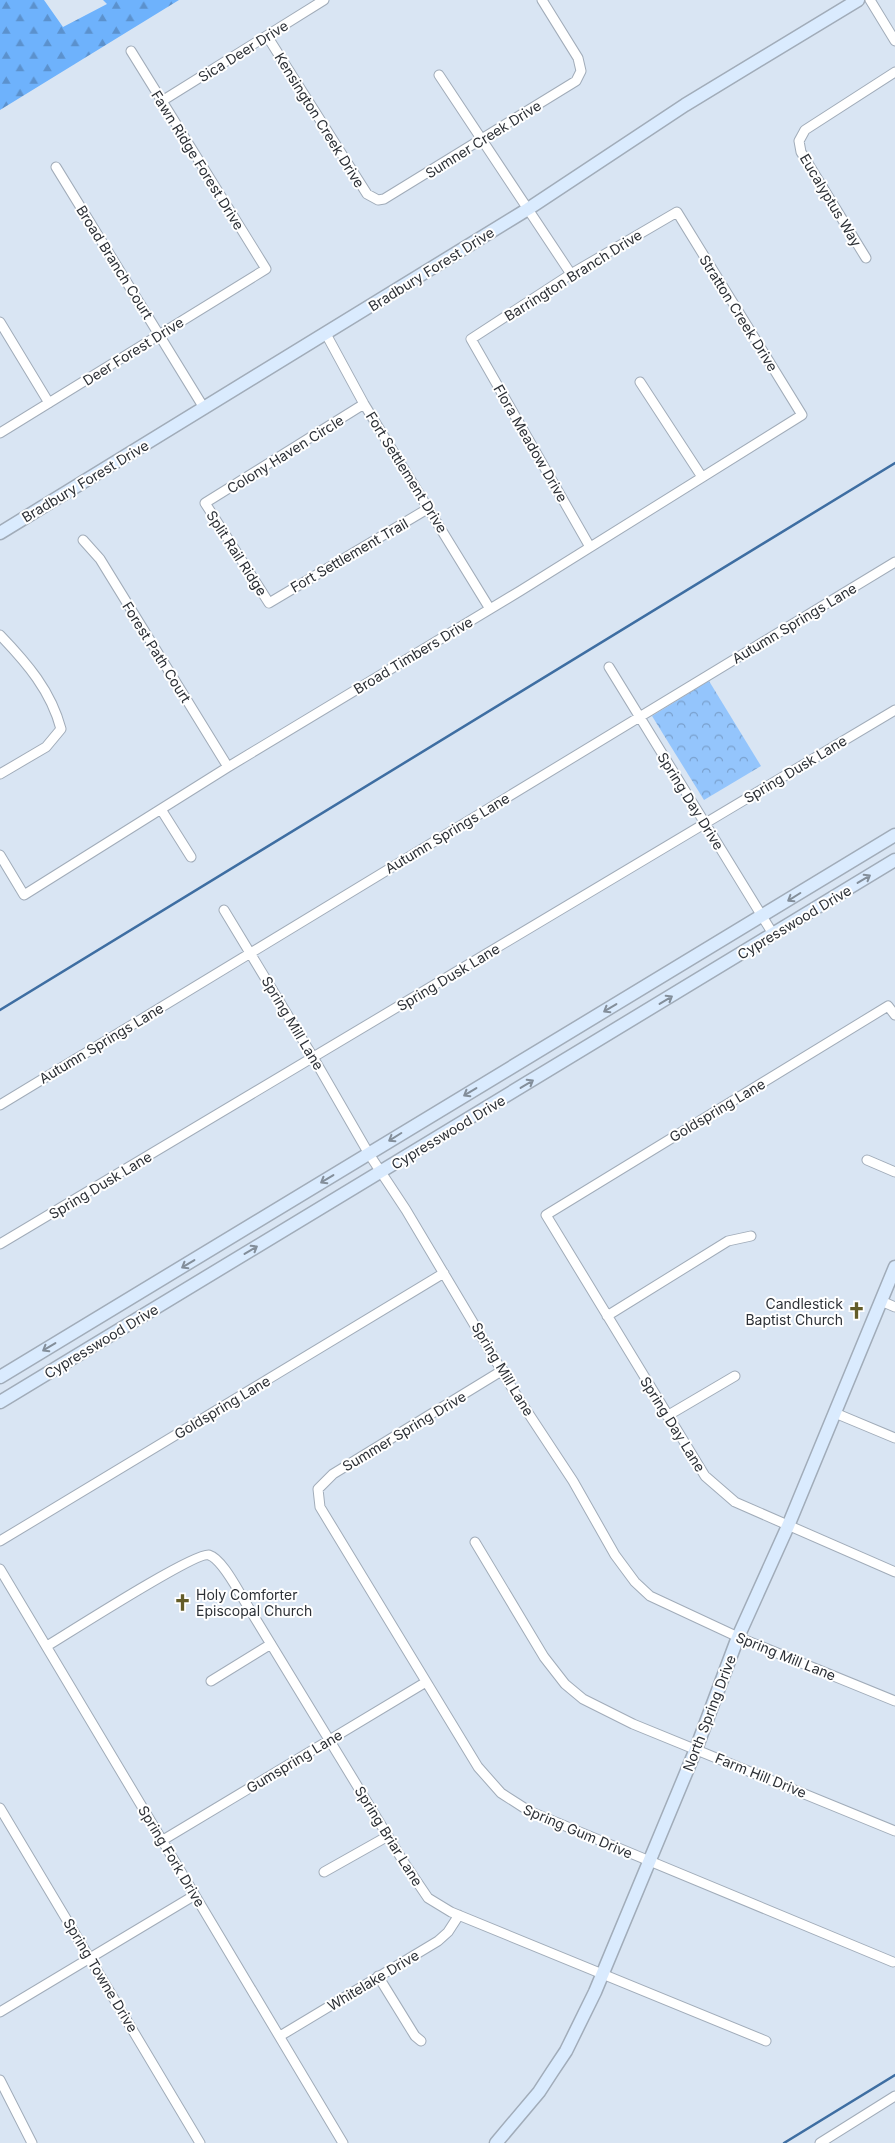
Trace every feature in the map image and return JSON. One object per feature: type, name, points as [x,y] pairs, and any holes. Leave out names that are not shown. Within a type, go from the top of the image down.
[{"type":"main road","name":"Bradbury Forest Drive","points":[[0,533],[528,209],[685,105],[858,0]]},
{"type":"main road","name":"Cypresswood Drive","points":[[0,1376],[895,835]]},
{"type":"main road","name":"Cypresswood Drive","points":[[0,1402],[578,1054],[895,860]]},
{"type":"main road","points":[[565,1035],[578,1054]]},
{"type":"main road","name":"North Spring Drive","points":[[496,2143],[533,2100],[566,2051],[603,1974],[644,1879],[648,1861],[696,1749],[738,1637],[788,1526],[895,1267]]},
{"type":"main road","points":[[135,1296],[146,1314]]},
{"type":"street","name":"Sica Deer Drive","points":[[162,101],[324,0]]},
{"type":"street","name":"Sumner Creek Drive","points":[[378,200],[390,197],[576,81],[581,71],[578,58],[542,0]]},
{"type":"street","points":[[870,0],[895,41]]},
{"type":"street","name":"Kensington Creek Drive","points":[[267,36],[367,194],[378,200]]},
{"type":"street","name":"Fawn Ridge Forest Drive","points":[[131,51],[266,269]]},
{"type":"street","name":"Eucalyptus Way","points":[[866,258],[801,152],[799,141],[805,130],[895,72]]},
{"type":"street","points":[[439,75],[571,274]]},
{"type":"street","name":"Broad Branch Court","points":[[56,167],[204,408]]},
{"type":"street","name":"Barrington Branch Drive","points":[[471,339],[571,274],[677,212]]},
{"type":"street","name":"Stratton Creek Drive","points":[[677,212],[802,414]]},
{"type":"street","name":"Deer Forest Drive","points":[[0,434],[266,269]]},
{"type":"street","points":[[0,322],[49,403]]},
{"type":"street","name":"Fort Settlement Drive","points":[[326,334],[364,404],[430,508],[490,609]]},
{"type":"street","name":"Flora Meadow Drive","points":[[471,339],[590,547]]},
{"type":"street","points":[[640,382],[702,477]]},
{"type":"street","name":"Colony Haven Circle","points":[[205,503],[364,404]]},
{"type":"street","name":"Broad Timbers Drive","points":[[0,855],[24,896],[162,811],[228,767],[490,609],[802,414]]},
{"type":"street","name":"Split Rail Ridge","points":[[205,503],[269,602]]},
{"type":"street","name":"Fort Settlement Trail","points":[[269,602],[430,508]]},
{"type":"street","name":"Forest Path Court","points":[[83,540],[100,559],[228,767]]},
{"type":"street","name":"Autumn Springs Lane","points":[[0,1105],[638,716],[895,562]]},
{"type":"street","points":[[0,635],[28,665],[56,708],[62,729],[46,748],[0,774]]},
{"type":"street","name":"Spring Day Drive","points":[[609,667],[706,822],[773,934]]},
{"type":"street","name":"Spring Dusk Lane","points":[[0,1244],[895,710]]},
{"type":"street","points":[[162,811],[191,857]]},
{"type":"street","name":"Spring Mill Lane","points":[[224,910],[313,1057],[380,1173],[504,1370],[515,1392],[573,1481],[615,1555],[635,1582],[650,1596],[738,1637],[895,1701]]},
{"type":"street","name":"Goldspring Lane","points":[[546,1215],[888,1006],[895,1015]]},
{"type":"street","points":[[866,1160],[895,1172]]},
{"type":"street","name":"Spring Day Lane","points":[[546,1215],[705,1476],[735,1502],[895,1572]]},
{"type":"street","points":[[607,1316],[728,1241],[751,1236]]},
{"type":"street","name":"Goldspring Lane","points":[[0,1541],[444,1273]]},
{"type":"street","points":[[881,1301],[895,1306]]},
{"type":"street","name":"Summer Spring Drive","points":[[320,1500],[318,1488],[333,1474],[504,1370]]},
{"type":"street","points":[[668,1416],[735,1376]]},
{"type":"street","points":[[835,1413],[895,1438]]},
{"type":"street","name":"Spring Gum Drive","points":[[320,1500],[320,1507],[478,1767],[501,1793],[529,1811],[893,1962]]},
{"type":"street","name":"Farm Hill Drive","points":[[475,1542],[544,1657],[565,1684],[582,1699],[602,1710],[895,1831]]},
{"type":"street","name":"Spring Briar Lane","points":[[47,1646],[194,1559],[202,1555],[209,1555],[218,1561],[271,1644],[428,1898],[459,1915],[766,2041]]},
{"type":"street","name":"Spring Fork Drive","points":[[0,1569],[343,2143]]},
{"type":"street","points":[[211,1681],[271,1644]]},
{"type":"street","name":"Gumspring Lane","points":[[163,1840],[426,1682]]},
{"type":"street","name":"Spring Towne Drive","points":[[0,1808],[200,2143]]},
{"type":"street","points":[[324,1872],[388,1836]]},
{"type":"street","points":[[0,2012],[195,1895]]},
{"type":"street","name":"Whitelake Drive","points":[[280,2036],[438,1941],[448,1932],[459,1915]]},
{"type":"street","points":[[378,1976],[415,2036],[421,2041]]},
{"type":"street","points":[[0,2080],[32,2143]]},
{"type":"street","points":[[820,2143],[895,2096]]},
{"type":"green space","points":[[0,0],[44,0],[63,27],[107,4],[103,0],[179,0],[0,110]]},
{"type":"green space","points":[[709,681],[761,766],[704,800],[652,716]]},
{"type":"waterway","points":[[0,1010],[895,463]]},
{"type":"waterway","points":[[784,2143],[895,2075]]},
{"type":"place","name":"Candlestick Baptist Church","points":[[857,1311]]},
{"type":"place","name":"Holy Comforter Episcopal Church","points":[[182,1602]]}]
